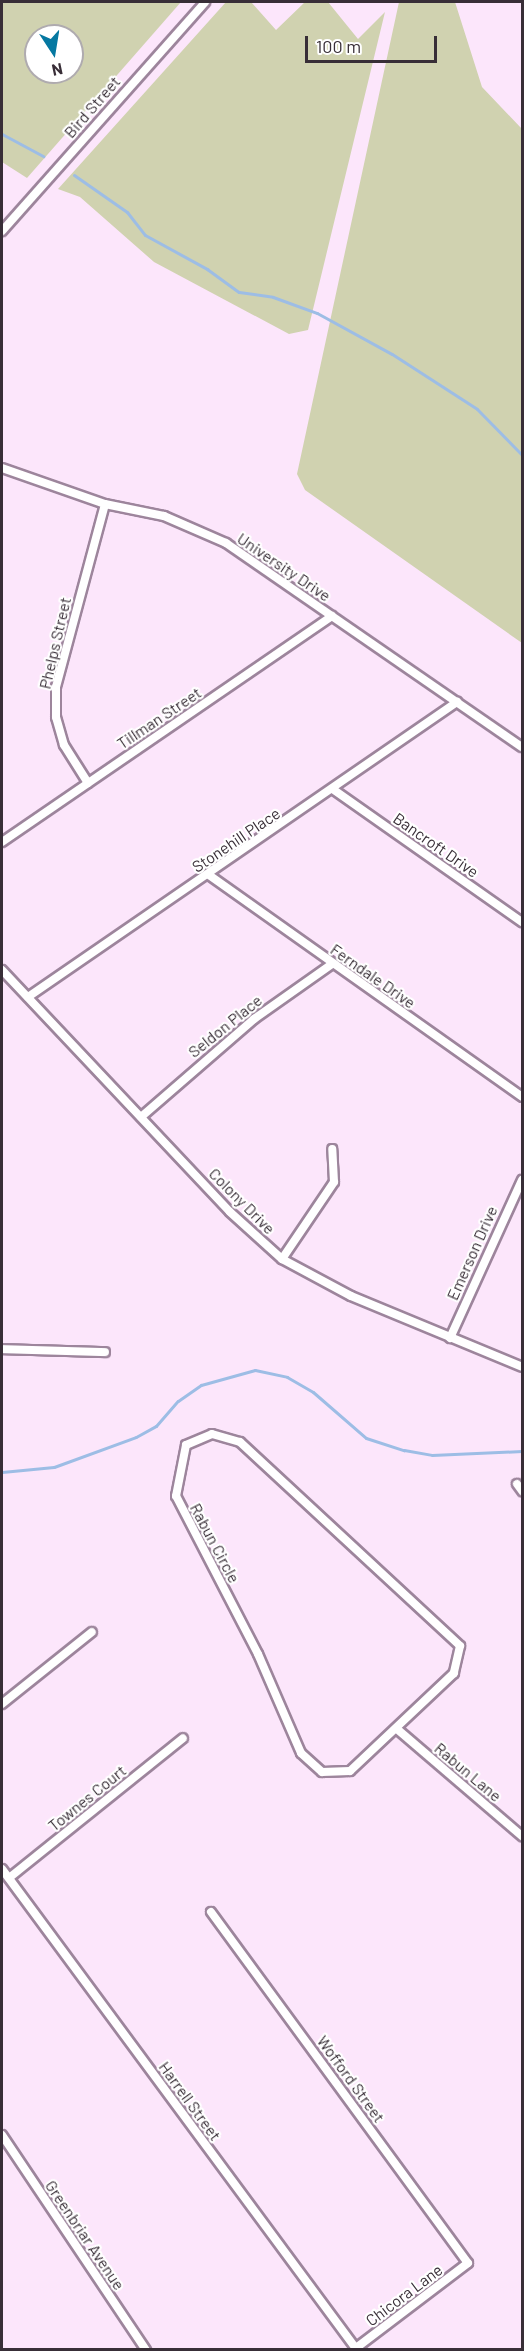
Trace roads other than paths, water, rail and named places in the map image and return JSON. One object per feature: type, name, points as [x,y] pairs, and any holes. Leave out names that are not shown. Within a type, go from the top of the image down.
[{"type":"street","name":"Bird Street","points":[[2,231],[205,2]]},
{"type":"street","name":"University Drive","points":[[2,468],[105,504],[164,516],[226,543],[522,747]]},
{"type":"street","name":"Phelps Street","points":[[88,783],[64,745],[56,717],[56,687],[105,504]]},
{"type":"street","name":"Tillman Street","points":[[2,842],[332,616]]},
{"type":"street","name":"Stonehill Place","points":[[28,997],[334,790],[457,702]]},
{"type":"street","name":"Bancroft Drive","points":[[334,790],[522,922]]},
{"type":"street","name":"Ferndale Drive","points":[[209,875],[522,1097]]},
{"type":"street","name":"Seldon Place","points":[[141,1117],[225,1041],[332,964]]},
{"type":"street","name":"Colony Drive","points":[[2,970],[141,1117],[282,1259],[450,1338],[522,1367]]},
{"type":"street","points":[[282,1259],[334,1182],[332,1149]]},
{"type":"street","name":"Emerson Drive","points":[[450,1338],[522,1180]]},
{"type":"street","points":[[2,1349],[105,1352]]},
{"type":"street","name":"Rabun Circle","points":[[212,1434],[240,1443],[460,1646],[454,1673],[397,1729],[350,1771],[322,1772],[302,1753],[258,1654],[176,1496],[186,1445],[212,1434]]},
{"type":"street","points":[[2,1704],[92,1632]]},
{"type":"street","name":"Rabun Lane","points":[[397,1729],[522,1836]]},
{"type":"street","name":"Townes Court","points":[[9,1878],[183,1738]]},
{"type":"street","name":"Harrell Street","points":[[2,1869],[356,2349]]},
{"type":"street","name":"Wofford Street","points":[[211,1912],[468,2263]]},
{"type":"street","name":"Greenbriar Avenue","points":[[2,2135],[146,2349]]},
{"type":"street","name":"Chicora Lane","points":[[356,2349],[468,2263]]},
{"type":"waterway","points":[[2,134],[43,156]]},
{"type":"waterway","points":[[74,175],[127,212],[145,235],[207,269],[239,292],[273,297],[317,313],[392,354],[477,409],[522,455]]},
{"type":"waterway","points":[[2,1472],[54,1467],[136,1437],[156,1426],[178,1401],[201,1385],[255,1370],[287,1377],[313,1392],[366,1438],[404,1450],[432,1455],[522,1451]]}]
